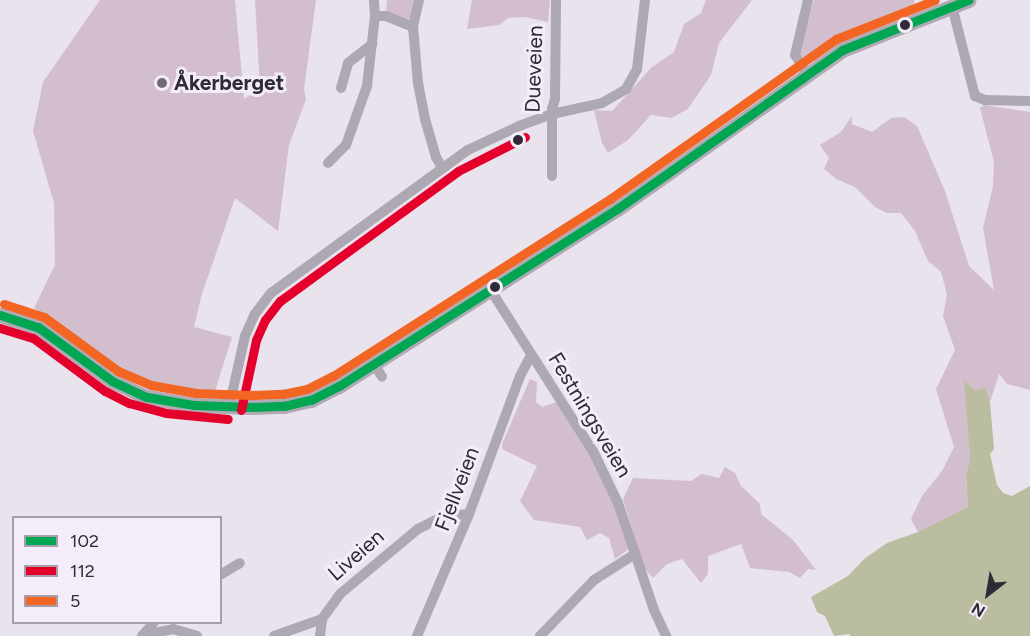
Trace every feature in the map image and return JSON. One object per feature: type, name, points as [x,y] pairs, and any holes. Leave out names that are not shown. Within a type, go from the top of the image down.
[{"type":"main road","points":[[0,315],[26,321],[45,331],[112,381],[133,392],[168,401],[229,407],[271,407],[311,400],[378,370],[490,289],[652,186],[806,73],[858,42],[968,0]]},
{"type":"street","points":[[328,163],[346,145],[367,86],[375,16],[374,0]]},
{"type":"street","points":[[419,0],[413,27],[421,102],[436,157],[442,168]]},
{"type":"street","name":"Dueveien","points":[[552,176],[556,0]]},
{"type":"street","points":[[229,407],[245,336],[255,314],[271,292],[337,247],[442,168],[493,138],[552,114],[602,103],[626,89],[637,69],[645,0]]},
{"type":"street","points":[[806,73],[795,56],[795,49],[808,0]]},
{"type":"street","points":[[952,6],[975,96],[985,100],[1030,101]]},
{"type":"street","points":[[375,16],[386,16],[413,27]]},
{"type":"street","points":[[341,88],[348,63],[372,44]]},
{"type":"street","name":"Festningsveien","points":[[490,289],[593,451],[618,503],[654,610],[666,636]]},
{"type":"street","name":"Fjellveien","points":[[417,636],[469,513],[520,376],[531,356]]},
{"type":"street","name":"Liveien","points":[[322,619],[336,598],[405,538],[446,515],[469,513]]},
{"type":"street","points":[[540,636],[594,579],[635,554]]},
{"type":"street","points":[[222,574],[240,563]]},
{"type":"street","points":[[274,636],[322,619],[320,636]]},
{"type":"street","points":[[142,636],[152,624]]},
{"type":"street","points":[[142,636],[173,629],[197,636]]},
{"type":"shaded area","points":[[100,0],[235,0],[244,99],[260,88],[255,0],[316,0],[304,89],[306,99],[289,145],[278,231],[235,198],[201,297],[194,327],[232,337],[214,394],[132,378],[104,362],[64,328],[34,308],[55,265],[54,203],[33,131],[43,82]]},
{"type":"shaded area","points":[[387,0],[414,0],[410,19],[397,18],[386,10]]},
{"type":"shaded area","points":[[472,0],[550,0],[548,22],[525,17],[508,18],[499,25],[467,29]]},
{"type":"shaded area","points":[[706,0],[752,0],[719,43],[711,75],[688,109],[671,118],[651,115],[628,140],[608,153],[602,143],[594,110],[612,111],[651,68],[674,52],[684,24],[701,13]]},
{"type":"shaded area","points":[[814,0],[914,0],[915,7],[900,10],[893,21],[815,62],[804,59],[799,52]]},
{"type":"shaded area","points":[[984,105],[1030,112],[1030,390],[1007,384],[999,374],[990,402],[986,388],[975,390],[965,381],[970,458],[966,476],[968,507],[918,532],[911,519],[922,496],[942,471],[954,447],[936,389],[955,350],[943,316],[947,294],[941,272],[928,261],[915,231],[901,213],[887,213],[875,207],[855,187],[836,179],[824,169],[829,158],[820,145],[841,132],[852,116],[852,124],[872,132],[891,118],[904,117],[917,126],[945,191],[969,266],[994,290],[983,228],[993,186],[994,162],[980,108]]},
{"type":"shaded area","points":[[530,379],[537,382],[536,402],[542,407],[557,402],[594,459],[616,505],[630,548],[615,559],[609,538],[600,533],[587,540],[580,527],[534,520],[520,501],[537,466],[502,449],[502,444]]},
{"type":"shaded area","points":[[964,380],[975,390],[986,388],[990,402],[994,449],[990,454],[997,485],[1003,493],[1012,496],[1030,486],[1030,636],[851,636],[849,634],[834,636],[825,616],[817,612],[811,597],[848,576],[864,559],[887,543],[918,532],[968,507],[966,476],[970,458]]},
{"type":"shaded area","points":[[725,467],[735,473],[741,486],[760,504],[761,514],[793,540],[816,570],[808,569],[800,578],[789,572],[750,568],[741,544],[708,556],[708,574],[701,583],[682,559],[667,564],[653,578],[644,568],[623,499],[633,478],[691,481],[702,474],[719,478]]},
{"type":"transit line","name":"5","points":[[4,304],[44,317],[118,371],[151,385],[195,393],[250,395],[283,394],[307,389],[333,376],[610,199],[836,39],[935,0]]},
{"type":"transit line","name":"102","points":[[0,315],[38,327],[112,381],[147,397],[194,405],[250,407],[284,406],[311,400],[339,386],[617,209],[842,50],[968,0]]},
{"type":"transit line","name":"112","points":[[241,410],[256,340],[265,320],[280,301],[458,171],[525,137]]},
{"type":"transit line","name":"112","points":[[0,328],[33,338],[105,391],[129,403],[166,413],[228,419]]},
{"type":"place","name":"Åkerberget","points":[[162,83]]}]
